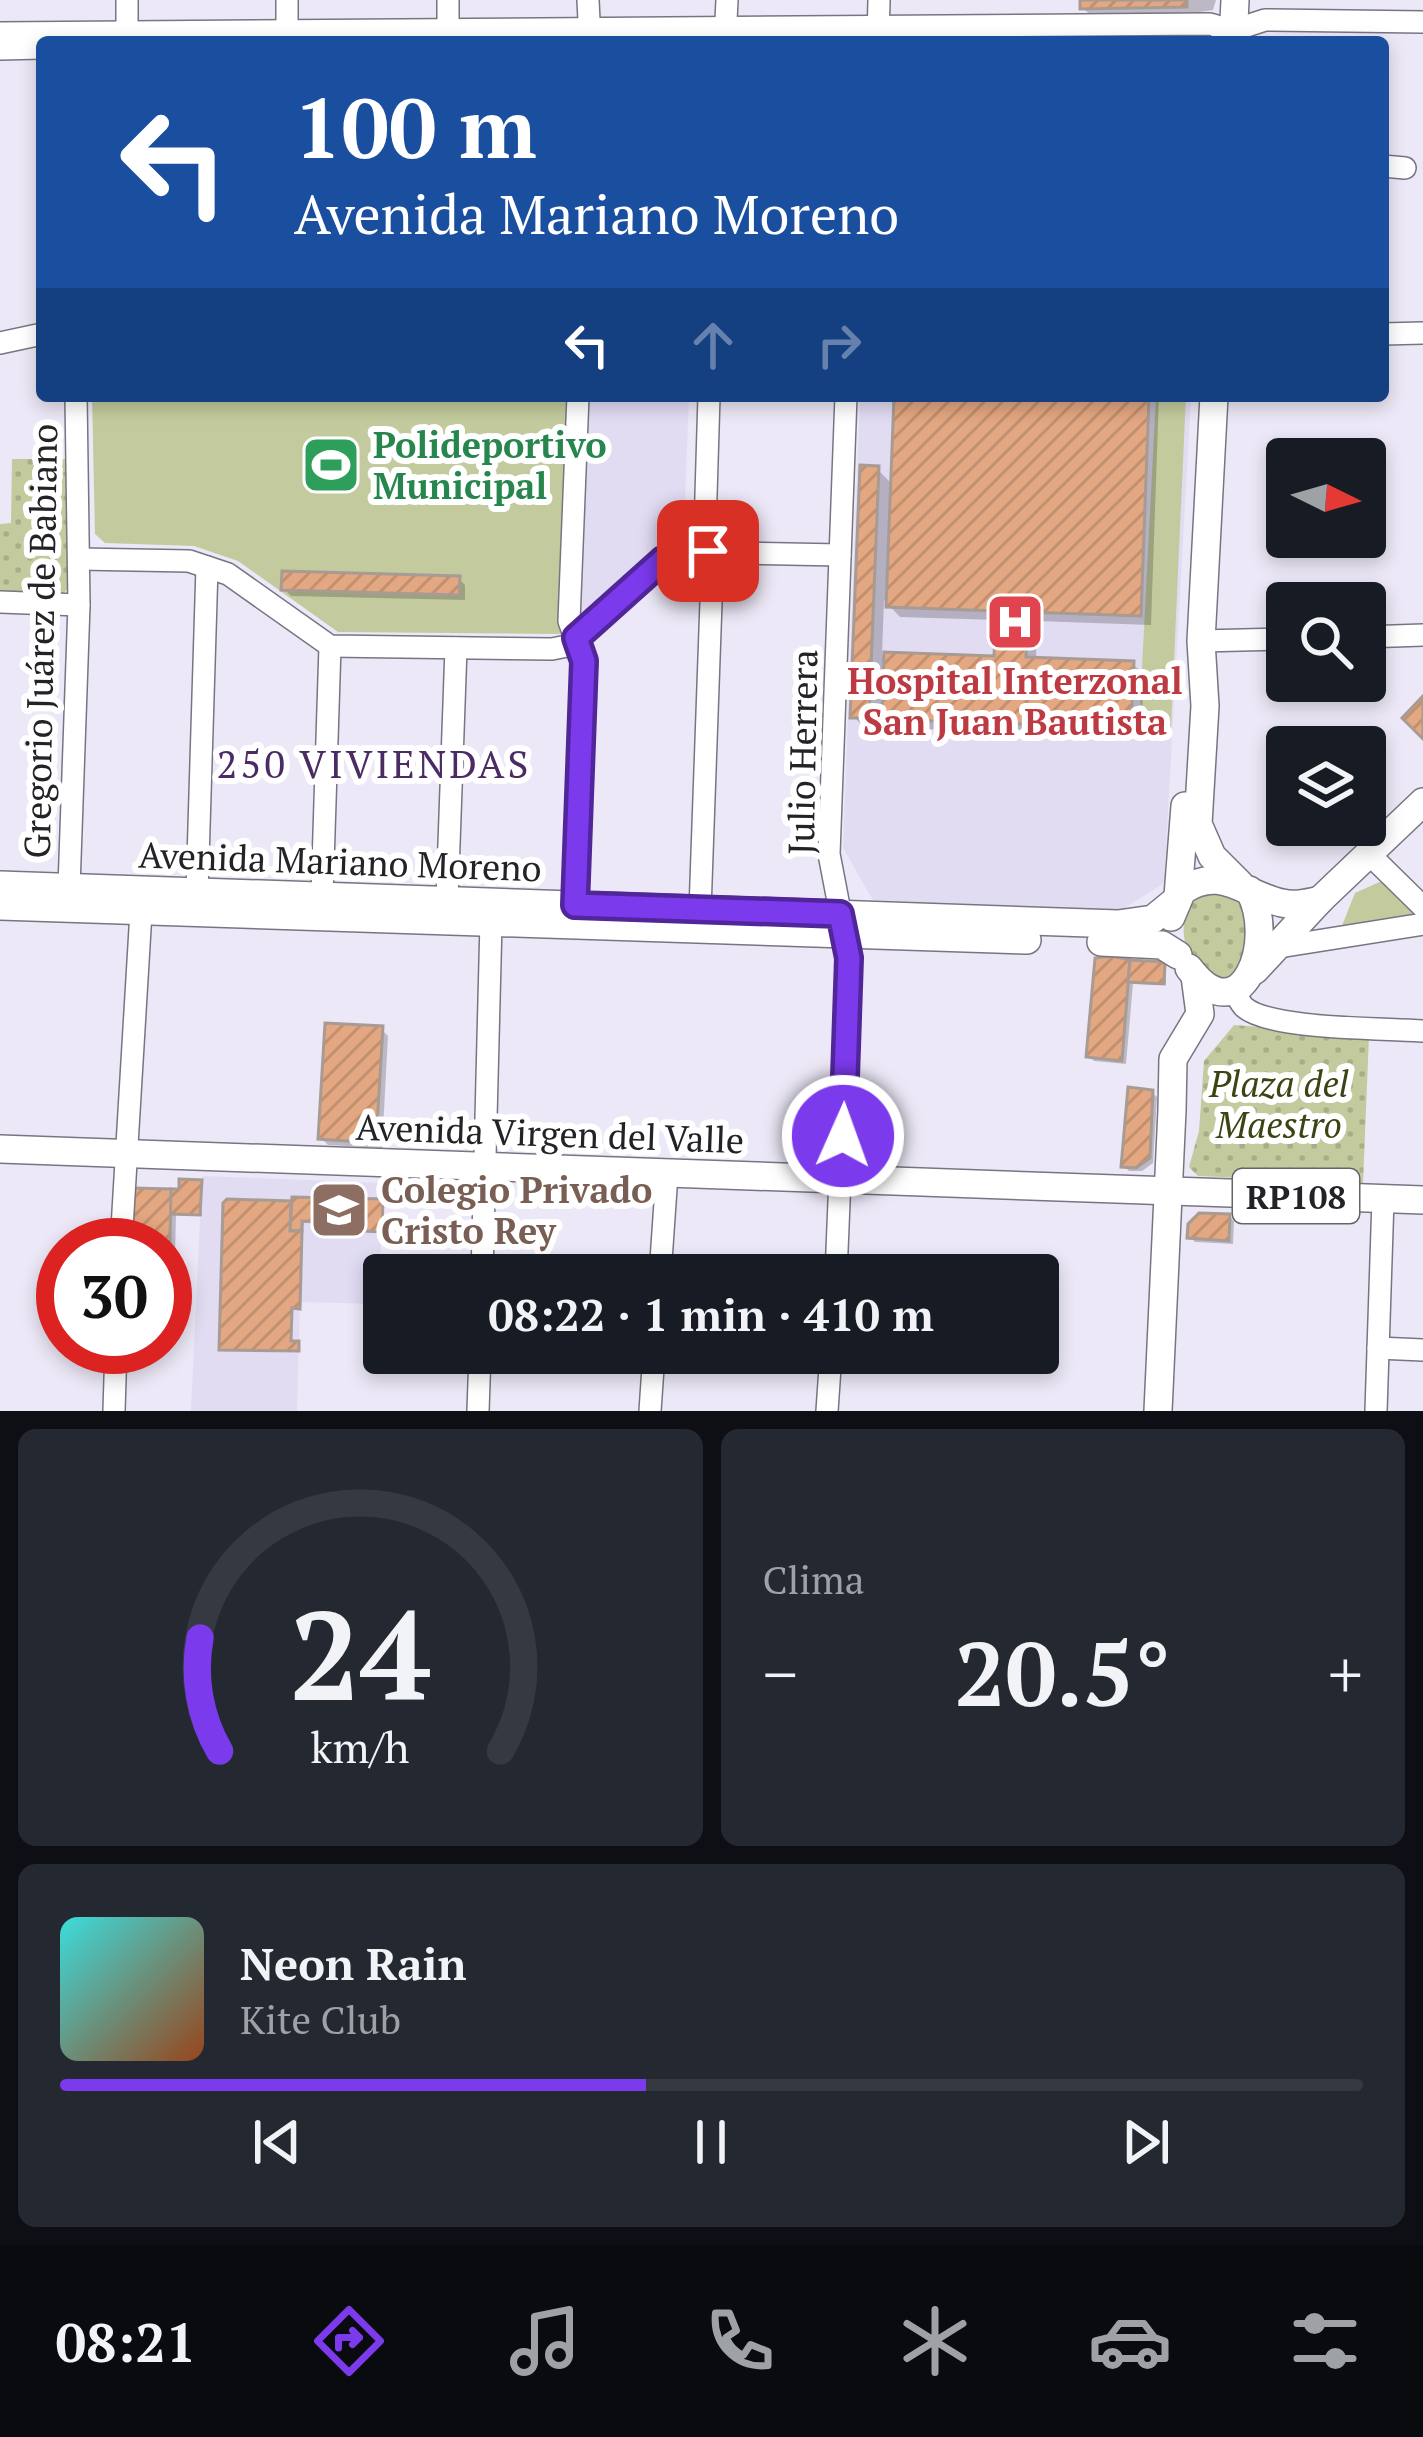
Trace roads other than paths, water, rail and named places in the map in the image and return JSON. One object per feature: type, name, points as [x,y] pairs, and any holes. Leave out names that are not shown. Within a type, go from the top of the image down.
[{"type":"main road","points":[[1233,36],[1235,0]]},
{"type":"main road","points":[[1172,1110],[1185,1070],[1259,949],[1262,922],[1244,887],[1221,867],[1199,832],[1205,706],[1201,641],[1214,402]]},
{"type":"main road","points":[[1158,1411],[1173,1059],[1200,1014],[1171,934],[1191,697],[1201,641]]},
{"type":"main road","points":[[1186,965],[1206,987],[1237,987],[1423,802]]},
{"type":"main road","points":[[1176,899],[1187,886],[1210,879],[1281,903],[1320,900]]},
{"type":"main road","name":"Avenida Mariano Moreno","points":[[0,885],[700,910],[1162,945],[1186,965]]},
{"type":"main road","name":"Avenida Mariano Moreno","points":[[0,906],[490,922],[1131,924],[1153,919],[1176,899]]},
{"type":"main road","name":"Avenida Virgen del Valle","points":[[0,1149],[1169,1191]]},
{"type":"main road","name":"RP108","points":[[1169,1191],[1423,1200]]},
{"type":"street","points":[[127,0],[127,36]]},
{"type":"street","points":[[287,0],[287,36]]},
{"type":"street","points":[[448,0],[455,36],[658,36]]},
{"type":"street","points":[[588,0],[589,35]]},
{"type":"street","points":[[727,0],[728,36]]},
{"type":"street","points":[[869,35],[879,0]]},
{"type":"street","points":[[1044,0],[1045,32]]},
{"type":"street","points":[[1235,36],[1265,20],[1423,22]]},
{"type":"street","points":[[798,36],[1210,24],[1231,36]]},
{"type":"street","points":[[0,34],[42,36]]},
{"type":"street","points":[[0,49],[36,48]]},
{"type":"street","points":[[1389,334],[1423,333]]},
{"type":"street","points":[[0,344],[36,335]]},
{"type":"street","name":"Gregorio Juárez de Babiano","points":[[69,887],[79,605],[76,402]]},
{"type":"street","points":[[575,905],[584,661],[568,620],[578,402]]},
{"type":"street","points":[[700,910],[712,574],[705,528],[709,402]]},
{"type":"street","name":"Julio Herrera","points":[[837,1254],[849,958],[829,854],[846,402]]},
{"type":"street","points":[[79,559],[189,561],[228,574],[330,646],[552,649],[567,646],[663,560],[681,552],[840,555]]},
{"type":"street","points":[[197,892],[207,567]]},
{"type":"street","points":[[0,602],[79,605]]},
{"type":"street","points":[[1386,636],[1423,635]]},
{"type":"street","points":[[1201,641],[1266,639]]},
{"type":"street","points":[[322,896],[330,646]]},
{"type":"street","points":[[447,900],[456,648]]},
{"type":"street","points":[[1369,854],[1423,907]]},
{"type":"street","points":[[122,1218],[141,911]]},
{"type":"street","points":[[483,1254],[490,922]]},
{"type":"street","points":[[1279,947],[1423,924]]},
{"type":"street","points":[[1237,987],[1243,1006],[1258,1015],[1292,1023],[1423,1031]]},
{"type":"street","points":[[661,1254],[667,1174]]},
{"type":"street","points":[[1376,1411],[1383,1199]]},
{"type":"street","points":[[1378,1348],[1423,1350]]},
{"type":"street","points":[[114,1411],[115,1374]]},
{"type":"street","points":[[478,1411],[479,1374]]},
{"type":"street","points":[[650,1411],[653,1374]]},
{"type":"street","points":[[827,1411],[830,1374]]},
{"type":"place","name":"Polideportivo Municipal","points":[[331,465]]},
{"type":"place","name":"Hospital Interzonal San Juan Bautista","points":[[1015,622]]},
{"type":"place","name":"Colegio Privado Cristo Rey","points":[[339,1210]]},
{"type":"district","name":"250 VIVIENDAS","points":[[374,763]]},
{"type":"park label","name":"Plaza del Maestro","points":[[1279,1104]]}]
